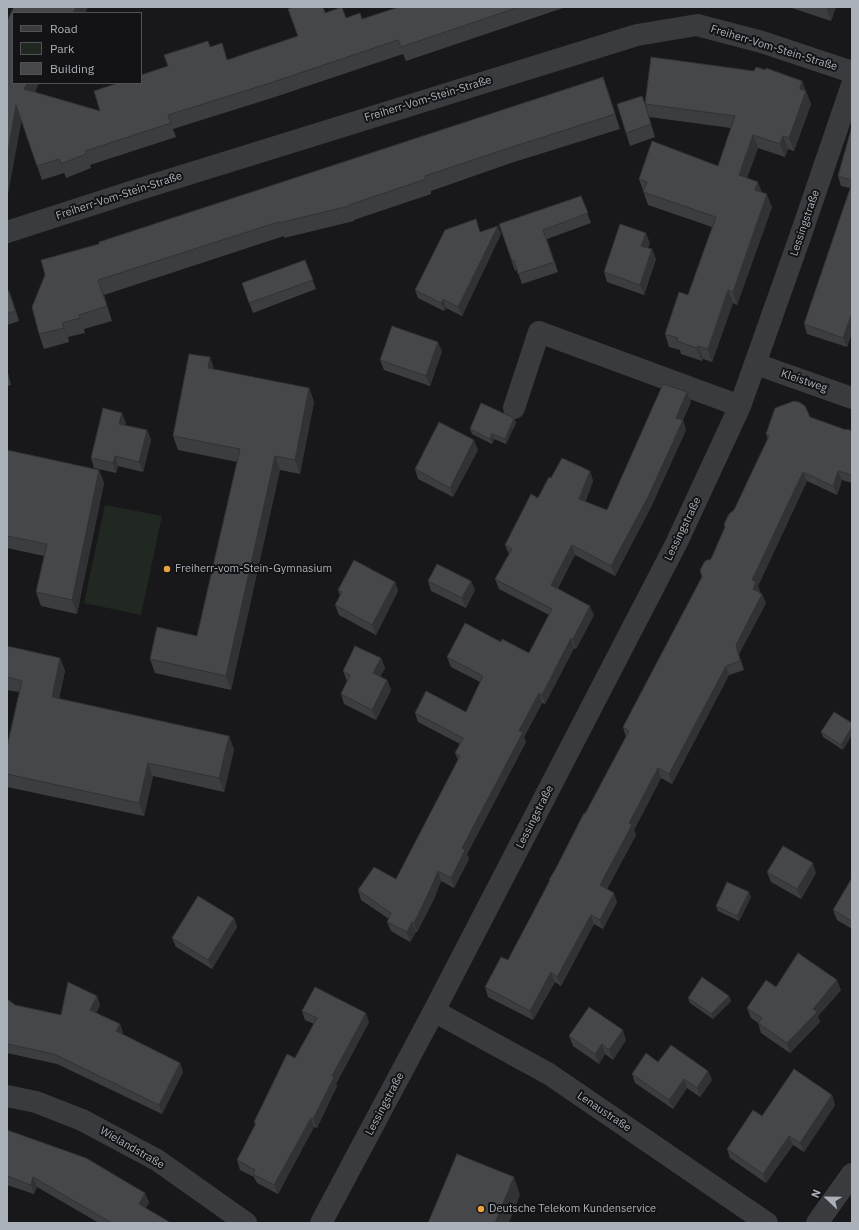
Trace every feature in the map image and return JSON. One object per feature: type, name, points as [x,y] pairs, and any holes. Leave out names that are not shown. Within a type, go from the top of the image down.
[{"type":"street","name":"Freiherr-Vom-Stein-Straße","points":[[7,232],[155,184],[637,35],[697,26],[762,42],[852,72]]},
{"type":"street","name":"Lessingstraße","points":[[321,1223],[434,1011],[676,544],[740,406],[851,94]]},
{"type":"street","points":[[514,408],[539,332],[740,406]]},
{"type":"street","name":"Kleistweg","points":[[756,364],[852,398]]},
{"type":"street","name":"Lenaustraße","points":[[434,1011],[549,1074],[767,1223]]},
{"type":"street","name":"Wielandstraße","points":[[7,1096],[36,1102],[82,1120],[157,1160],[246,1223]]},
{"type":"street","points":[[817,1223],[852,1174]]},
{"type":"green space","points":[[105,505],[162,516],[141,615],[84,603]]},
{"type":"building","points":[[14,7],[76,7],[74,12],[12,12],[12,84],[26,84],[24,89],[100,111],[94,91],[115,84],[142,84],[142,75],[168,66],[164,55],[208,41],[210,47],[222,43],[227,60],[298,36],[288,9],[293,7],[323,7],[325,13],[342,7],[346,18],[360,13],[362,19],[399,7],[519,7],[401,47],[398,40],[168,115],[171,123],[85,151],[86,154],[61,164],[59,159],[37,166],[16,105],[7,158],[7,21]]},
{"type":"building","points":[[651,57],[754,71],[756,67],[766,70],[766,68],[802,81],[800,89],[806,91],[789,138],[783,136],[780,144],[753,135],[739,175],[758,182],[755,190],[767,194],[733,292],[728,290],[708,349],[698,346],[697,348],[677,341],[678,338],[665,334],[679,292],[688,295],[716,217],[643,192],[647,182],[639,179],[652,141],[718,166],[735,116],[645,104]]},
{"type":"building","points":[[603,77],[615,114],[425,176],[426,179],[349,206],[278,222],[98,280],[107,306],[79,315],[80,318],[62,323],[64,328],[39,334],[32,307],[45,275],[41,260],[99,244],[99,242]]},
{"type":"building","points":[[642,96],[651,124],[626,133],[617,104]]},
{"type":"building","points":[[852,126],[852,180],[838,176]]},
{"type":"building","points":[[852,183],[852,313],[843,338],[804,324]]},
{"type":"building","points":[[581,196],[588,213],[543,230],[554,262],[518,274],[514,260],[512,261],[499,224]]},
{"type":"building","points":[[476,219],[480,232],[498,226],[458,307],[443,299],[441,303],[415,290],[445,230]]},
{"type":"building","points":[[620,224],[646,233],[641,246],[652,249],[640,285],[604,272]]},
{"type":"building","points":[[305,260],[313,280],[249,303],[242,283]]},
{"type":"building","points":[[9,291],[15,311],[7,314],[7,292]]},
{"type":"building","points":[[392,326],[438,342],[426,376],[380,360]]},
{"type":"building","points":[[189,354],[210,357],[208,368],[309,388],[295,460],[275,456],[226,676],[150,659],[157,627],[197,636],[240,449],[173,436]]},
{"type":"building","points":[[663,384],[687,392],[676,418],[683,420],[648,497],[611,566],[572,545],[551,585],[590,606],[573,639],[571,638],[542,695],[539,693],[519,731],[523,732],[462,848],[465,850],[451,878],[438,871],[414,923],[412,922],[407,932],[387,922],[391,913],[358,890],[374,867],[396,879],[460,756],[455,753],[463,738],[415,713],[426,691],[466,712],[483,676],[447,657],[465,623],[501,642],[502,639],[529,653],[552,609],[495,579],[512,549],[505,545],[531,494],[538,498],[549,477],[551,478],[562,458],[590,471],[579,499],[607,510]]},
{"type":"building","points":[[794,401],[805,406],[810,417],[852,431],[852,475],[838,471],[833,486],[803,472],[752,580],[756,582],[753,589],[762,594],[736,645],[740,661],[726,666],[669,774],[658,768],[629,823],[632,825],[600,885],[614,893],[600,920],[591,915],[557,977],[551,972],[530,1011],[485,987],[501,957],[508,960],[584,813],[585,814],[629,731],[623,727],[702,577],[700,570],[705,561],[711,559],[725,527],[724,524],[729,514],[734,510],[769,436],[766,434],[775,408]]},
{"type":"building","points":[[481,403],[514,418],[505,439],[492,434],[490,439],[470,429]]},
{"type":"building","points":[[103,408],[122,413],[119,424],[147,430],[139,462],[115,456],[113,463],[91,458]]},
{"type":"building","points":[[439,422],[474,440],[450,488],[415,469]]},
{"type":"building","points":[[7,450],[99,470],[72,600],[36,592],[47,544],[7,536]]},
{"type":"building","points":[[354,560],[395,582],[372,625],[335,605],[342,592],[338,590]]},
{"type":"building","points":[[437,564],[471,581],[462,598],[428,581]]},
{"type":"building","points":[[7,646],[60,658],[52,697],[229,736],[219,778],[148,763],[139,803],[7,774],[7,747],[22,681],[7,677]]},
{"type":"building","points":[[355,646],[381,658],[373,673],[387,680],[372,710],[341,694],[350,675],[343,671]]},
{"type":"building","points":[[834,712],[852,723],[852,727],[841,745],[821,732]]},
{"type":"building","points":[[783,846],[813,863],[797,889],[767,872]]},
{"type":"building","points":[[852,878],[852,921],[833,910]]},
{"type":"building","points":[[727,882],[749,892],[737,916],[716,906]]},
{"type":"building","points":[[198,896],[234,918],[208,960],[172,938]]},
{"type":"building","points":[[798,953],[837,980],[813,1009],[817,1012],[787,1043],[758,1023],[762,1018],[747,1008],[766,980],[776,987]]},
{"type":"building","points":[[702,977],[729,996],[711,1014],[688,998]]},
{"type":"building","points":[[68,982],[97,996],[90,1010],[120,1024],[116,1031],[180,1063],[159,1105],[54,1054],[7,1044],[7,999],[15,1005],[61,1015]]},
{"type":"building","points":[[315,987],[366,1013],[332,1076],[334,1077],[313,1119],[311,1118],[274,1185],[253,1174],[255,1170],[237,1160],[256,1123],[254,1122],[287,1054],[295,1058],[317,1018],[302,1011]]},
{"type":"building","points":[[589,1007],[623,1030],[609,1050],[602,1044],[595,1054],[569,1036]]},
{"type":"building","points":[[671,1045],[708,1071],[697,1088],[684,1079],[669,1100],[632,1074],[646,1053],[658,1062]]},
{"type":"building","points":[[794,1069],[832,1095],[800,1143],[789,1136],[763,1174],[727,1149],[753,1110],[762,1116]]},
{"type":"building","points":[[7,1130],[86,1158],[145,1193],[139,1204],[171,1223],[112,1223],[33,1177],[31,1185],[7,1176]]},
{"type":"building","points":[[457,1154],[514,1177],[495,1223],[428,1223]]},
{"type":"place","name":"Freiherr-vom-Stein-Gymnasium","points":[[167,569]]},
{"type":"place","name":"Deutsche Telekom Kundenservice","points":[[481,1209]]}]
